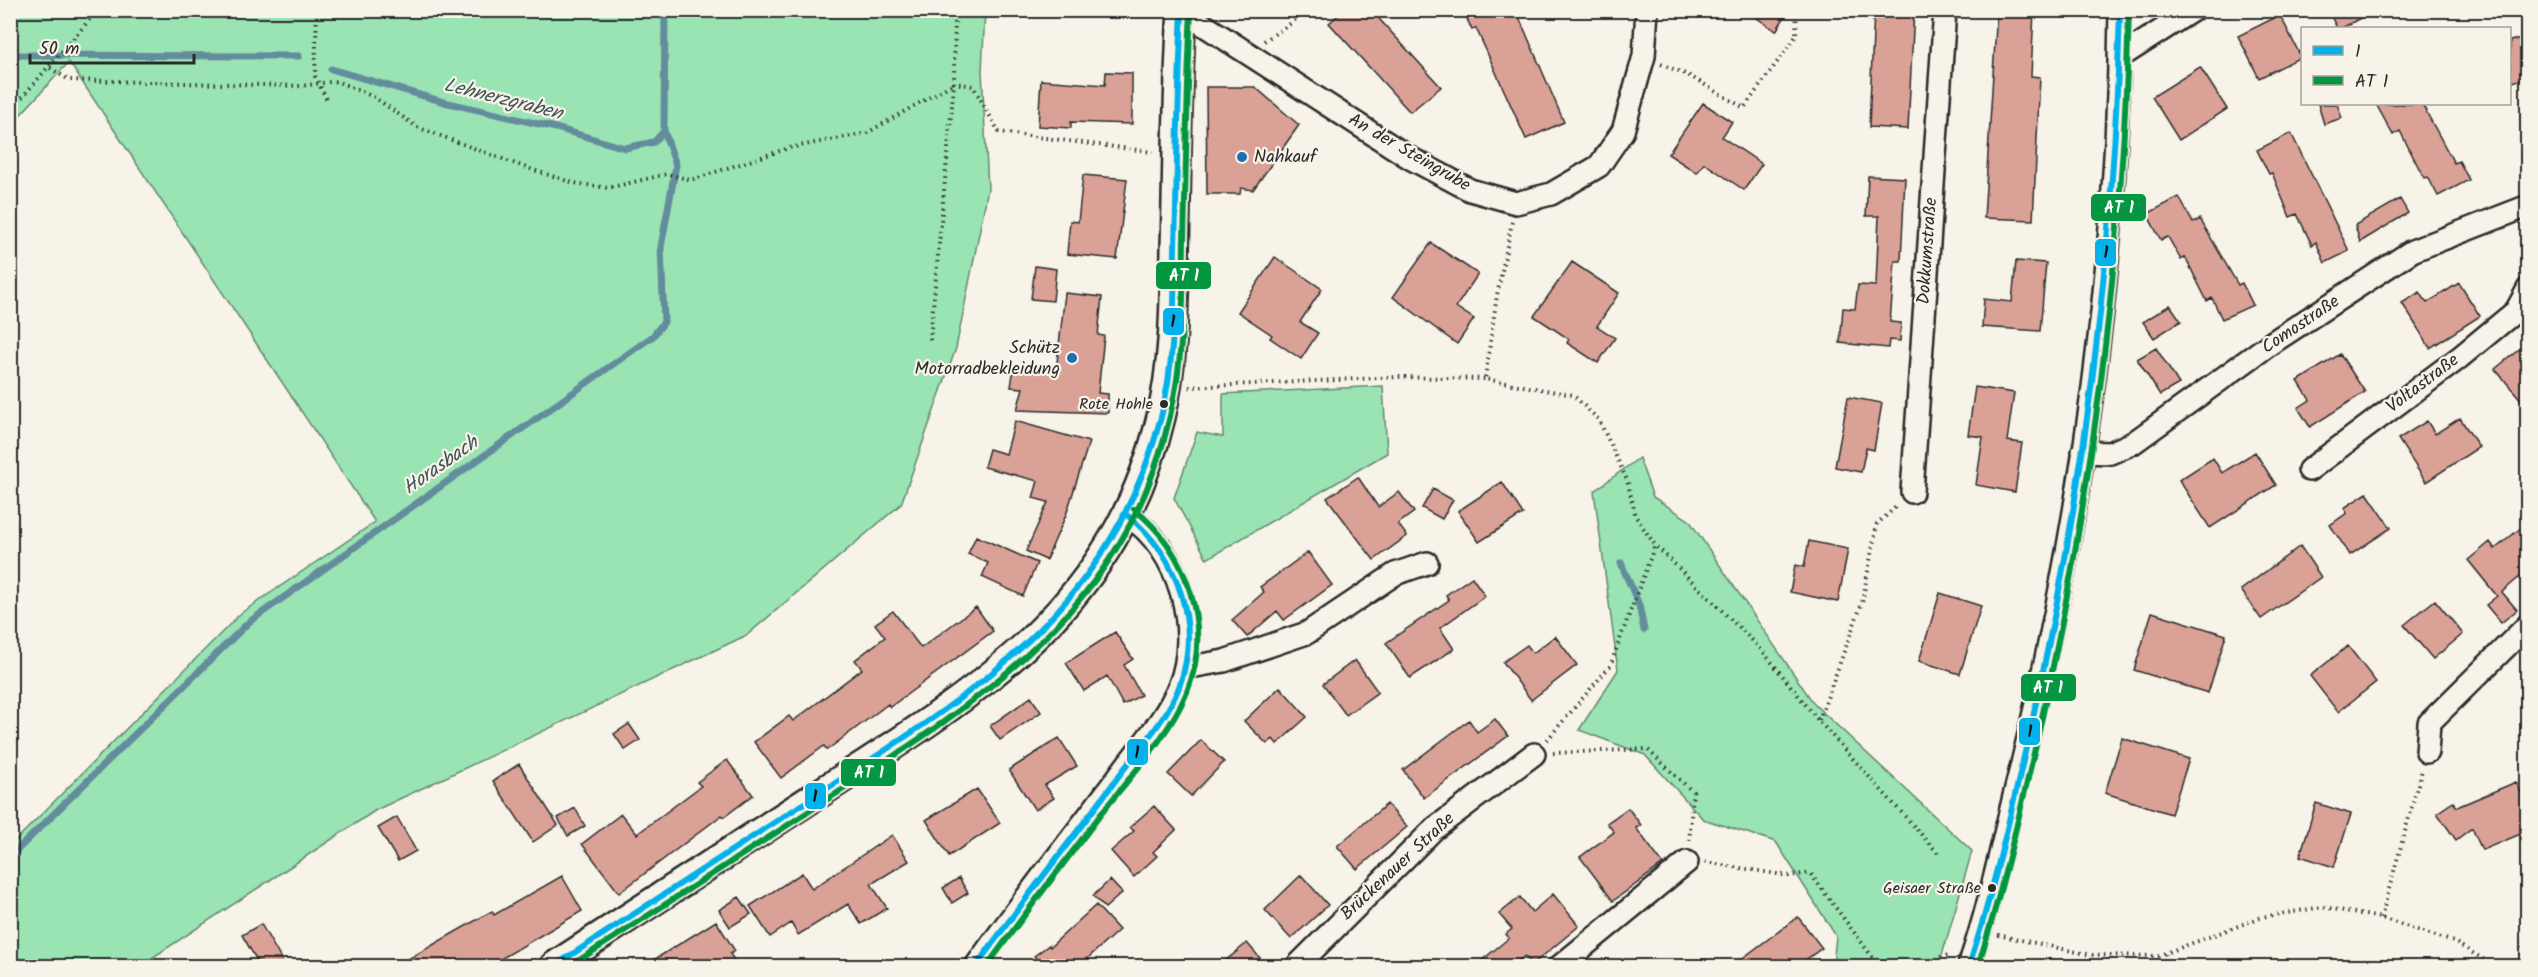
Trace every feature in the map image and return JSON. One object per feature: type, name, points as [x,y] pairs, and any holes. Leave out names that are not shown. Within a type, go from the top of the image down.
[{"type":"main road","points":[[554,966],[896,745],[1006,666],[1047,627],[1081,586],[1128,516],[1155,438],[1167,387],[1173,335],[1176,95],[1182,11]]},
{"type":"street","points":[[1516,203],[1551,194],[1599,166],[1623,131],[1644,56],[1647,10]]},
{"type":"street","name":"Dokkumstraße","points":[[1912,492],[1945,10]]},
{"type":"street","points":[[1969,966],[1980,931],[2039,691],[2083,452],[2107,273],[2120,57],[2120,10]]},
{"type":"street","points":[[2120,57],[2193,10]]},
{"type":"street","name":"An der Steingrube","points":[[1182,11],[1410,158],[1470,190],[1516,203]]},
{"type":"street","name":"Comostraße","points":[[2083,452],[2110,453],[2133,443],[2270,344],[2412,251],[2528,206]]},
{"type":"street","name":"Voltastraße","points":[[2309,470],[2460,358],[2516,311],[2528,289]]},
{"type":"street","points":[[976,966],[1161,717],[1179,687],[1185,668],[1187,645],[1184,616],[1175,576],[1159,543],[1142,525],[1128,516]]},
{"type":"street","points":[[1185,668],[1224,662],[1308,633],[1395,574],[1427,563]]},
{"type":"street","points":[[2427,752],[2428,723],[2528,625]]},
{"type":"street","name":"Brückenauer Straße","points":[[1297,966],[1434,829],[1534,754]]},
{"type":"street","points":[[1560,966],[1687,862]]},
{"type":"path","points":[[10,111],[69,47],[98,10]]},
{"type":"path","points":[[317,10],[315,29],[318,83],[327,99]]},
{"type":"path","points":[[930,340],[954,83],[955,10]]},
{"type":"path","points":[[1245,53],[1311,10]]},
{"type":"path","points":[[1644,56],[1688,75],[1744,108],[1796,36],[1797,10]]},
{"type":"path","points":[[50,68],[69,80],[301,86],[336,81],[374,97],[417,127],[574,183],[608,188],[667,174],[691,180],[789,148],[867,133],[954,83],[973,86],[999,132],[1177,156]]},
{"type":"path","points":[[1485,379],[1497,295],[1516,203]]},
{"type":"path","points":[[1167,387],[1400,377],[1485,379],[1573,395],[1599,420],[1627,480],[1636,516],[1655,545],[1761,649],[1818,720],[1938,853]]},
{"type":"path","points":[[1818,720],[1862,603],[1877,524],[1912,492]]},
{"type":"path","points":[[1534,754],[1611,666],[1655,545]]},
{"type":"path","points":[[1534,754],[1647,749],[1694,792],[1687,862]]},
{"type":"path","points":[[2381,918],[2427,752]]},
{"type":"path","points":[[1713,863],[1789,876],[1810,873],[1879,966]]},
{"type":"path","points":[[1980,931],[2091,955],[2158,957],[2262,917],[2323,907],[2381,918],[2454,942],[2494,966]]},
{"type":"path","points":[[2519,966],[2528,925]]},
{"type":"path","points":[[2162,966],[2166,954]]},
{"type":"path","points":[[1932,966],[1942,956]]},
{"type":"green space","points":[[10,11],[985,11],[982,71],[988,189],[956,348],[901,504],[747,635],[376,810],[140,966],[11,966],[11,845],[241,613],[375,522],[69,62],[11,125]]},
{"type":"green space","points":[[1383,386],[1387,453],[1207,559],[1174,498],[1197,432],[1223,437],[1223,394]]},
{"type":"green space","points":[[1639,458],[1653,497],[1689,520],[1814,704],[1972,851],[1939,966],[1833,966],[1836,936],[1776,842],[1703,819],[1645,755],[1579,730],[1618,670],[1594,491]]},
{"type":"building","points":[[1344,10],[1371,10],[1441,87],[1410,112],[1329,23]]},
{"type":"building","points":[[1463,10],[1516,10],[1564,122],[1526,139],[1476,28],[1472,30]]},
{"type":"building","points":[[1745,10],[1789,10],[1776,31]]},
{"type":"building","points":[[1874,10],[1914,10],[1908,129],[1869,127]]},
{"type":"building","points":[[1997,10],[2034,10],[2031,76],[2040,77],[2033,220],[1984,218]]},
{"type":"building","points":[[2328,10],[2375,10],[2344,27],[2336,27]]},
{"type":"building","points":[[2280,15],[2301,57],[2259,78],[2238,36]]},
{"type":"building","points":[[2524,37],[2528,48],[2528,77],[2511,83],[2511,41]]},
{"type":"building","points":[[2200,67],[2227,109],[2179,140],[2152,97]]},
{"type":"building","points":[[1106,72],[1132,73],[1132,124],[1071,122],[1071,128],[1038,126],[1041,80],[1105,85]]},
{"type":"building","name":"Nahkauf","points":[[1206,87],[1255,87],[1299,125],[1253,190],[1241,188],[1240,194],[1207,194]]},
{"type":"building","points":[[1703,103],[1732,122],[1722,137],[1762,164],[1744,190],[1704,163],[1697,173],[1668,154]]},
{"type":"building","points":[[2318,105],[2337,105],[2342,118],[2324,124]]},
{"type":"building","points":[[2377,105],[2423,105],[2454,163],[2459,161],[2469,180],[2438,196],[2428,177],[2424,178],[2400,131],[2393,135]]},
{"type":"building","points":[[2291,133],[2349,251],[2325,263],[2316,242],[2312,245],[2297,214],[2290,217],[2272,173],[2269,174],[2257,150]]},
{"type":"building","points":[[1083,175],[1127,179],[1117,259],[1067,254],[1070,221],[1078,222]]},
{"type":"building","points":[[1868,176],[1905,178],[1901,261],[1895,261],[1890,322],[1901,323],[1900,341],[1889,340],[1888,348],[1840,343],[1843,308],[1855,309],[1858,285],[1876,286],[1879,216],[1866,216]]},
{"type":"building","points":[[2179,197],[2193,223],[2200,219],[2238,285],[2242,283],[2253,305],[2222,319],[2212,298],[2207,301],[2185,257],[2181,260],[2168,237],[2161,240],[2147,214]]},
{"type":"building","points":[[2400,199],[2408,213],[2360,242],[2355,225]]},
{"type":"building","points":[[1431,243],[1478,274],[1456,307],[1474,319],[1457,344],[1393,297]]},
{"type":"building","points":[[1275,257],[1322,289],[1300,322],[1318,333],[1301,359],[1270,338],[1272,335],[1238,312]]},
{"type":"building","points":[[2016,261],[2046,263],[2040,331],[1982,327],[1984,299],[2012,302]]},
{"type":"building","points":[[1572,262],[1619,293],[1597,326],[1615,338],[1598,363],[1567,343],[1569,339],[1534,316]]},
{"type":"building","points":[[1035,266],[1056,269],[1053,301],[1031,299]]},
{"type":"building","points":[[2459,283],[2480,316],[2430,348],[2402,303],[2420,292],[2427,303]]},
{"type":"building","points":[[1065,293],[1102,297],[1098,335],[1104,336],[1098,393],[1108,394],[1108,413],[1017,410],[1023,388],[1011,387],[1014,367],[1056,371]]},
{"type":"building","points":[[2170,305],[2181,321],[2154,338],[2143,322]]},
{"type":"building","points":[[2528,342],[2528,408],[2495,369]]},
{"type":"building","points":[[2156,348],[2179,384],[2160,395],[2137,359]]},
{"type":"building","points":[[2340,354],[2365,392],[2310,427],[2298,408],[2310,400],[2298,381]]},
{"type":"building","points":[[1975,387],[2014,393],[2007,441],[2022,443],[2015,492],[1976,485],[1983,437],[1968,435]]},
{"type":"building","points":[[1848,397],[1882,403],[1874,450],[1866,448],[1861,472],[1835,467]]},
{"type":"building","points":[[2460,418],[2479,447],[2426,482],[2398,439],[2427,421],[2435,434]]},
{"type":"building","points":[[1015,421],[1089,442],[1066,515],[1046,560],[1026,551],[1048,502],[1033,498],[1038,481],[984,467],[989,449],[1006,454]]},
{"type":"building","points":[[2255,452],[2276,485],[2210,528],[2179,480],[2213,458],[2222,473]]},
{"type":"building","points":[[1358,477],[1378,507],[1399,492],[1414,512],[1398,524],[1407,536],[1374,560],[1327,498]]},
{"type":"building","points":[[1502,482],[1523,514],[1479,542],[1458,511]]},
{"type":"building","points":[[1433,489],[1453,500],[1442,519],[1422,508]]},
{"type":"building","points":[[2367,493],[2391,528],[2350,555],[2330,525],[2347,513],[2344,508]]},
{"type":"building","points":[[2528,522],[2528,570],[2502,592],[2517,610],[2501,623],[2486,605],[2497,596],[2468,560],[2490,542],[2495,549]]},
{"type":"building","points":[[976,536],[1037,563],[1023,596],[982,577],[988,563],[968,554]]},
{"type":"building","points":[[1809,541],[1848,549],[1838,602],[1790,592],[1795,565],[1804,567]]},
{"type":"building","points":[[2300,546],[2321,577],[2261,619],[2241,590]]},
{"type":"building","points":[[1308,552],[1332,585],[1284,620],[1277,611],[1247,637],[1232,620],[1264,592],[1260,587]]},
{"type":"building","points":[[1472,577],[1485,596],[1440,628],[1454,649],[1410,678],[1386,643],[1449,600],[1446,595]]},
{"type":"building","points":[[1940,593],[1981,606],[1960,674],[1919,661]]},
{"type":"building","points":[[2435,600],[2463,634],[2433,659],[2404,625]]},
{"type":"building","points":[[976,607],[993,631],[890,707],[888,704],[827,750],[824,746],[781,778],[754,742],[789,716],[793,721],[862,669],[855,660],[885,637],[875,624],[893,611],[921,648]]},
{"type":"building","points":[[2152,612],[2226,635],[2208,693],[2134,670]]},
{"type":"building","points":[[1115,632],[1133,659],[1124,665],[1141,695],[1123,705],[1107,676],[1084,691],[1066,663]]},
{"type":"building","points":[[1555,636],[1577,665],[1531,700],[1503,662],[1527,645],[1533,653]]},
{"type":"building","points":[[2348,646],[2376,682],[2338,712],[2310,676]]},
{"type":"building","points":[[1355,660],[1378,692],[1346,715],[1323,684]]},
{"type":"building","points":[[1280,687],[1307,717],[1277,744],[1273,739],[1267,744],[1244,721]]},
{"type":"building","points":[[1031,697],[1041,712],[1000,740],[990,726]]},
{"type":"building","points":[[1495,719],[1508,736],[1424,798],[1403,770],[1469,720],[1477,732]]},
{"type":"building","points":[[629,724],[640,740],[625,750],[614,734]]},
{"type":"building","points":[[1059,738],[1077,766],[1045,785],[1054,798],[1035,810],[1009,770]]},
{"type":"building","points":[[2122,738],[2189,759],[2171,814],[2105,793]]},
{"type":"building","points":[[1201,740],[1224,762],[1191,796],[1168,774]]},
{"type":"building","points":[[727,760],[753,795],[724,817],[722,815],[619,893],[582,844],[621,814],[637,834],[701,786],[697,782]]},
{"type":"building","points":[[519,764],[558,825],[533,842],[493,781]]},
{"type":"building","points":[[2516,782],[2528,807],[2528,831],[2482,850],[2472,828],[2456,840],[2437,813],[2453,802],[2457,807]]},
{"type":"building","points":[[977,789],[1000,823],[949,856],[926,820]]},
{"type":"building","points":[[2316,803],[2351,814],[2334,867],[2300,856]]},
{"type":"building","points":[[1387,804],[1407,827],[1357,869],[1337,846]]},
{"type":"building","points":[[1154,806],[1176,830],[1153,852],[1157,856],[1134,877],[1111,851],[1134,831],[1130,827]]},
{"type":"building","points":[[575,808],[585,826],[568,836],[558,818]]},
{"type":"building","points":[[1628,808],[1641,825],[1636,828],[1663,864],[1613,901],[1580,857],[1614,832],[1607,823]]},
{"type":"building","points":[[397,817],[416,851],[398,861],[378,828]]},
{"type":"building","points":[[892,835],[909,861],[871,884],[887,908],[861,924],[848,904],[798,935],[791,923],[770,937],[750,906],[802,873],[812,889]]},
{"type":"building","points":[[1301,875],[1328,905],[1291,939],[1265,910]]},
{"type":"building","points":[[562,876],[582,911],[489,966],[396,966],[492,911],[494,915]]},
{"type":"building","points":[[959,878],[968,893],[952,903],[943,888]]},
{"type":"building","points":[[1110,880],[1122,893],[1105,908],[1093,896]]},
{"type":"building","points":[[1553,894],[1579,926],[1532,965],[1525,956],[1512,966],[1475,966],[1509,938],[1506,934],[1512,929],[1499,914],[1520,897],[1532,912]]},
{"type":"building","points":[[739,897],[751,914],[730,927],[719,910]]},
{"type":"building","points":[[1096,905],[1119,930],[1079,966],[1029,966],[1037,959],[1034,956],[1049,945],[1050,947]]},
{"type":"building","points":[[1798,917],[1822,948],[1797,966],[1732,966]]},
{"type":"building","points":[[716,921],[735,951],[730,954],[738,966],[644,966]]},
{"type":"building","points":[[261,924],[285,966],[260,966],[242,935]]},
{"type":"building","points":[[1247,943],[1267,966],[1219,966]]},
{"type":"waterway","name":"Horasbach","points":[[10,857],[249,622],[653,336],[664,322],[661,247],[676,165],[664,131],[665,10]]},
{"type":"waterway","name":"Lehnerzgraben","points":[[10,55],[299,56]]},
{"type":"waterway","name":"Lehnerzgraben","points":[[331,69],[444,102],[556,128],[625,148],[654,142],[664,131]]},
{"type":"waterway","points":[[1621,563],[1639,605],[1644,630]]},
{"type":"transit line","name":"1","points":[[554,966],[922,726],[975,687],[1024,645],[1068,599],[1106,546],[1137,486],[1161,417],[1169,376],[1174,312],[1182,10]]},
{"type":"transit line","points":[[570,966],[870,772],[983,693],[1033,649],[1079,601],[1117,547],[1148,486],[1175,395],[1183,308],[1191,10]]},
{"type":"transit line","name":"1","points":[[1969,966],[2009,822],[2066,555],[2093,375],[2103,284],[2117,102],[2120,10]]},
{"type":"transit line","points":[[1978,966],[2017,825],[2037,740],[2074,559],[2089,468],[2112,286],[2126,102],[2129,10]]},
{"type":"transit line","points":[[987,966],[1158,742],[1187,692],[1194,667],[1197,641],[1196,616],[1190,592],[1181,568],[1168,546],[1153,526],[1134,509]]},
{"type":"transit line","name":"1","points":[[976,966],[1153,732],[1168,710],[1179,687],[1188,640],[1181,593],[1160,551],[1128,516]]},
{"type":"place","name":"Nahkauf","points":[[1242,157]]},
{"type":"place","name":"Schütz Motorradbekleidung","points":[[1072,358]]},
{"type":"place","name":"Rote Hohle","points":[[1164,404]]},
{"type":"place","name":"Geisaer Straße","points":[[1992,888]]}]
